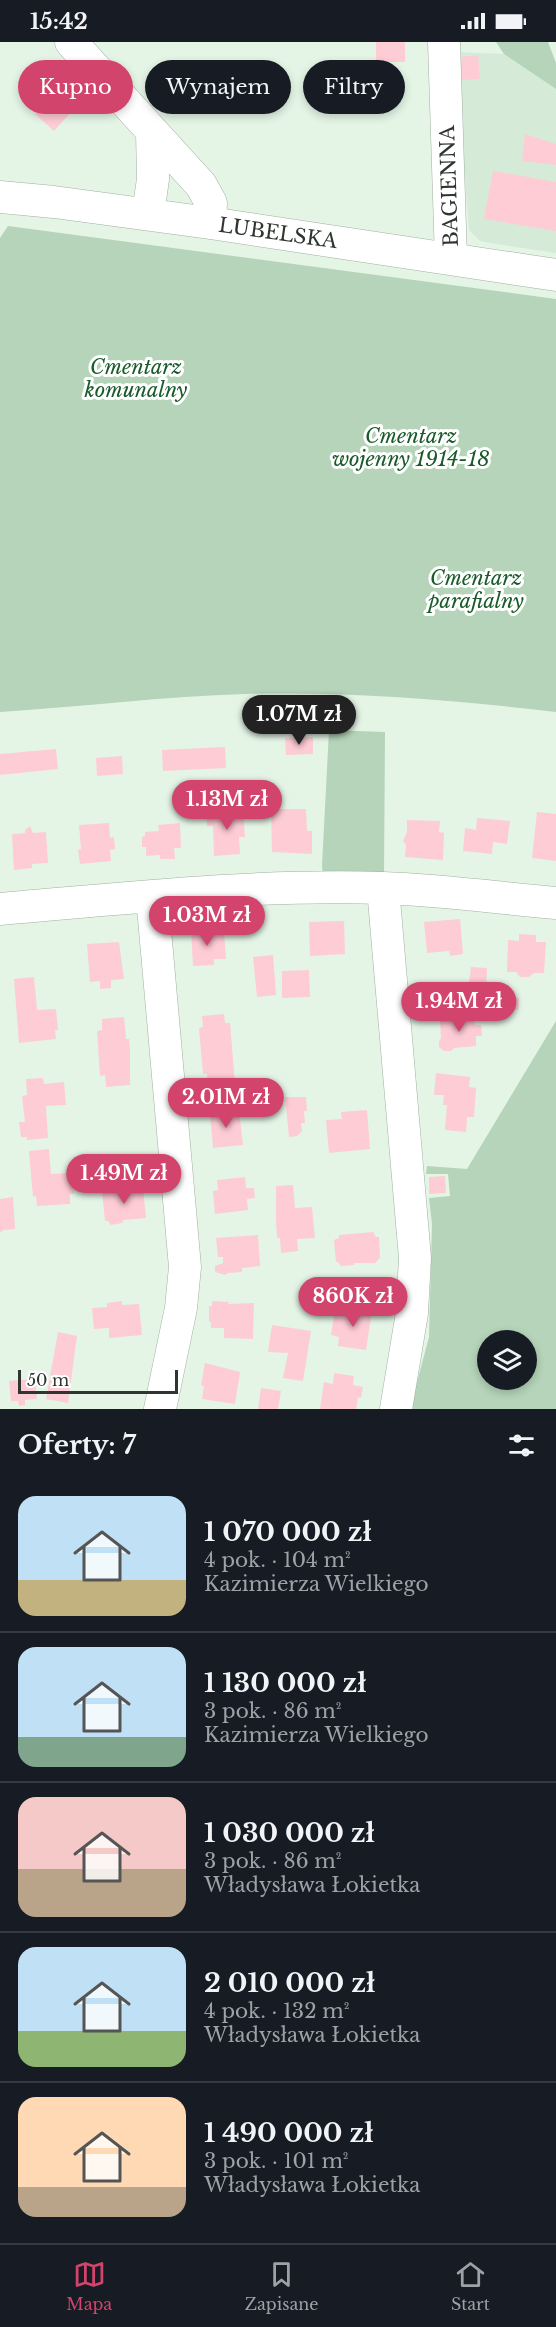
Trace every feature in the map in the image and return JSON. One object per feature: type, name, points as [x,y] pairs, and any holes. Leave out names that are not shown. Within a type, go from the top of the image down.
[{"type":"street","points":[[71,42],[207,193],[211,202],[210,223]]},
{"type":"street","name":"BAGIENNA","points":[[444,42],[451,259]]},
{"type":"street","points":[[148,214],[153,179],[152,132]]},
{"type":"street","name":"LUBELSKA","points":[[0,197],[148,214],[556,275]]},
{"type":"street","points":[[383,888],[415,1258],[412,1313],[396,1409]]},
{"type":"street","points":[[0,909],[152,896],[264,890],[383,888],[556,903]]},
{"type":"street","points":[[152,896],[185,1267],[181,1308],[160,1409]]},
{"type":"shaded area","points":[[455,52],[504,54],[556,89],[556,253],[480,241],[469,230]]},
{"type":"green space","points":[[496,42],[548,42],[556,63],[556,89],[504,54]]},
{"type":"green space","points":[[8,226],[556,299],[556,712],[401,697],[285,693],[184,697],[0,712],[0,238]]},
{"type":"green space","points":[[329,730],[385,732],[384,877],[323,876]]},
{"type":"green space","points":[[556,1021],[556,1409],[410,1409],[429,1337],[432,1224],[429,1198],[450,1196],[448,1174],[426,1174],[427,1166],[467,1169]]},
{"type":"building","points":[[376,42],[405,42],[405,60],[376,60]]},
{"type":"building","points":[[478,55],[480,79],[461,80],[459,57]]},
{"type":"building","points":[[35,114],[69,114],[54,131]]},
{"type":"building","points":[[525,134],[556,144],[556,165],[522,161]]},
{"type":"building","points":[[493,171],[556,182],[556,231],[484,219]]},
{"type":"building","points":[[313,737],[313,754],[286,755],[285,738]]},
{"type":"building","points":[[225,747],[226,768],[163,771],[162,750]]},
{"type":"building","points":[[56,749],[58,769],[0,775],[0,754]]},
{"type":"building","points":[[122,756],[123,774],[97,776],[96,758]]},
{"type":"building","points":[[220,806],[229,806],[229,811],[243,811],[245,837],[239,837],[240,854],[214,856],[213,826],[207,826],[206,812],[220,812]]},
{"type":"building","points":[[271,809],[306,809],[307,831],[312,831],[312,854],[272,852]]},
{"type":"building","points":[[537,812],[556,814],[556,861],[532,858]]},
{"type":"building","points":[[477,818],[510,821],[507,844],[493,842],[492,854],[463,851],[465,828],[476,830]]},
{"type":"building","points":[[407,820],[440,821],[439,832],[444,833],[443,860],[405,857],[406,845],[403,841],[407,832]]},
{"type":"building","points":[[109,823],[110,838],[114,837],[115,849],[110,850],[111,861],[80,864],[79,825]]},
{"type":"building","points":[[180,823],[181,848],[174,848],[175,859],[160,859],[160,855],[146,856],[146,847],[142,847],[142,837],[145,836],[145,832],[159,831],[158,825]]},
{"type":"building","points":[[30,826],[33,833],[46,832],[48,863],[32,864],[32,868],[14,870],[12,834],[25,833]]},
{"type":"building","points":[[460,919],[463,954],[450,956],[449,951],[427,953],[424,922]]},
{"type":"building","points":[[344,921],[345,954],[310,956],[309,922]]},
{"type":"building","points":[[205,929],[205,933],[224,932],[226,959],[214,959],[214,965],[193,966],[191,930]]},
{"type":"building","points":[[519,934],[536,935],[536,942],[546,942],[544,973],[521,977],[517,972],[507,972],[508,940],[519,941]]},
{"type":"building","points":[[119,942],[124,979],[111,980],[111,988],[100,989],[100,981],[90,982],[87,944]]},
{"type":"building","points":[[273,955],[276,995],[257,997],[253,957]]},
{"type":"building","points":[[471,967],[487,968],[486,988],[496,989],[495,992],[505,993],[505,996],[519,998],[518,1010],[466,1006]]},
{"type":"building","points":[[309,970],[310,997],[282,998],[282,971]]},
{"type":"building","points":[[34,977],[37,1010],[56,1009],[58,1030],[55,1030],[56,1039],[19,1043],[14,979]]},
{"type":"building","points":[[224,1014],[225,1023],[230,1023],[235,1083],[208,1085],[207,1074],[203,1074],[199,1028],[203,1027],[202,1016]]},
{"type":"building","points":[[124,1017],[126,1039],[129,1039],[130,1085],[106,1087],[105,1075],[100,1076],[97,1031],[102,1030],[102,1019]]},
{"type":"building","points":[[474,1017],[475,1025],[481,1025],[482,1036],[476,1036],[476,1046],[454,1048],[451,1051],[444,1051],[439,1047],[440,1020]]},
{"type":"building","points":[[436,1073],[470,1077],[469,1087],[476,1088],[474,1117],[467,1117],[466,1132],[445,1130],[447,1105],[443,1105],[444,1095],[434,1095]]},
{"type":"building","points":[[43,1078],[44,1084],[64,1082],[66,1105],[46,1106],[48,1138],[27,1140],[27,1137],[21,1137],[19,1122],[25,1122],[22,1096],[27,1095],[26,1079]]},
{"type":"building","points":[[285,1097],[306,1097],[305,1123],[301,1123],[302,1131],[297,1136],[289,1137]]},
{"type":"building","points":[[239,1110],[243,1145],[213,1148],[210,1113]]},
{"type":"building","points":[[367,1110],[370,1149],[329,1153],[326,1120],[342,1119],[341,1112]]},
{"type":"building","points":[[49,1149],[51,1174],[72,1173],[74,1194],[70,1194],[70,1204],[37,1206],[36,1196],[33,1197],[29,1151]]},
{"type":"building","points":[[445,1176],[446,1193],[429,1194],[429,1177]]},
{"type":"building","points":[[245,1177],[246,1188],[254,1188],[255,1198],[247,1199],[248,1210],[215,1214],[213,1191],[218,1190],[217,1180]]},
{"type":"building","points":[[293,1185],[295,1208],[312,1207],[315,1238],[297,1239],[298,1251],[281,1253],[280,1238],[277,1238],[276,1186]]},
{"type":"building","points":[[143,1188],[146,1218],[124,1220],[122,1223],[111,1225],[105,1221],[102,1191]]},
{"type":"building","points":[[13,1197],[15,1229],[3,1230],[0,1233],[0,1199]]},
{"type":"building","points":[[373,1232],[376,1237],[379,1237],[380,1258],[375,1263],[354,1263],[354,1265],[341,1266],[336,1262],[334,1240],[339,1238],[339,1235]]},
{"type":"building","points":[[258,1235],[260,1266],[242,1268],[242,1272],[225,1275],[215,1272],[215,1266],[223,1263],[223,1257],[218,1257],[216,1238]]},
{"type":"building","points":[[122,1301],[122,1305],[139,1304],[142,1335],[109,1338],[109,1328],[94,1329],[92,1308],[107,1307],[107,1303]]},
{"type":"building","points":[[212,1301],[229,1302],[228,1304],[254,1303],[253,1339],[224,1338],[224,1328],[211,1328],[209,1306],[212,1306]]},
{"type":"building","points":[[344,1306],[372,1310],[366,1350],[338,1346],[339,1337],[331,1335],[334,1315],[343,1316]]},
{"type":"building","points":[[272,1325],[311,1331],[303,1381],[283,1378],[288,1353],[268,1352]]},
{"type":"building","points":[[58,1332],[77,1336],[68,1403],[46,1399]]},
{"type":"building","points":[[205,1363],[240,1372],[235,1404],[202,1399],[204,1386],[201,1385]]},
{"type":"building","points":[[334,1373],[354,1376],[353,1385],[363,1387],[356,1409],[320,1409],[324,1382],[333,1384]]},
{"type":"building","points":[[35,1379],[37,1399],[25,1400],[25,1405],[19,1406],[18,1401],[11,1401],[9,1381]]},
{"type":"building","points":[[261,1388],[281,1391],[278,1409],[258,1409]]},
{"type":"park label","name":"Cmentarz komunalny","points":[[136,378]]},
{"type":"park label","name":"Cmentarz wojenny 1914-18","points":[[411,448]]},
{"type":"park label","name":"Cmentarz parafialny","points":[[476,590]]}]
